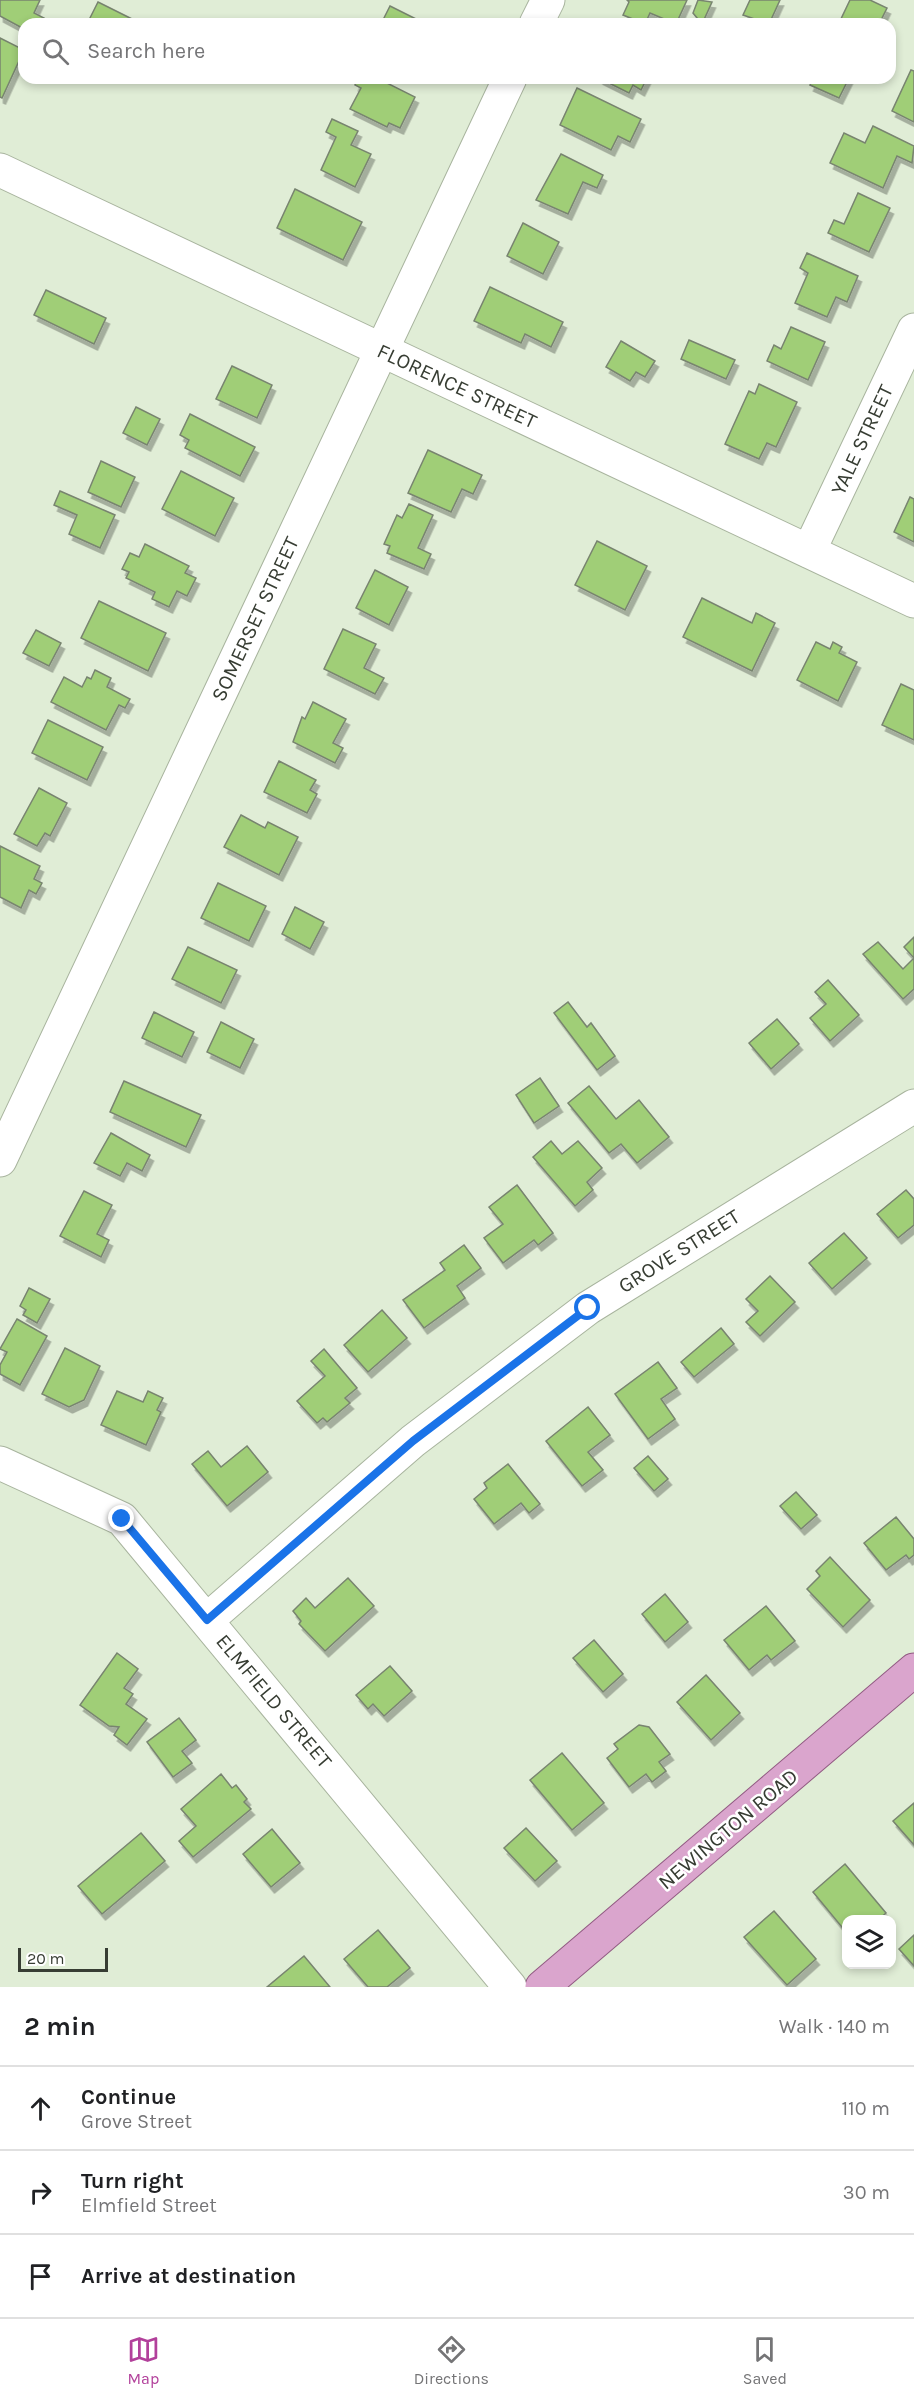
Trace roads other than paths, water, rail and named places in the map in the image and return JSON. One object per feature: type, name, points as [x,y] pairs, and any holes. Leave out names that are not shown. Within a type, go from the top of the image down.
[{"type":"main road","name":"NEWINGTON ROAD","points":[[542,1987],[913,1672]]},
{"type":"street","points":[[539,18],[548,0]]},
{"type":"street","name":"SOMERSET STREET","points":[[0,1161],[507,84]]},
{"type":"street","name":"FLORENCE STREET","points":[[0,170],[914,601]]},
{"type":"street","name":"YALE STREET","points":[[809,551],[914,330]]},
{"type":"street","name":"GROVE STREET","points":[[207,1620],[413,1441],[588,1308],[914,1106]]},
{"type":"street","name":"ELMFIELD STREET","points":[[0,1463],[122,1519],[510,1987]]}]
